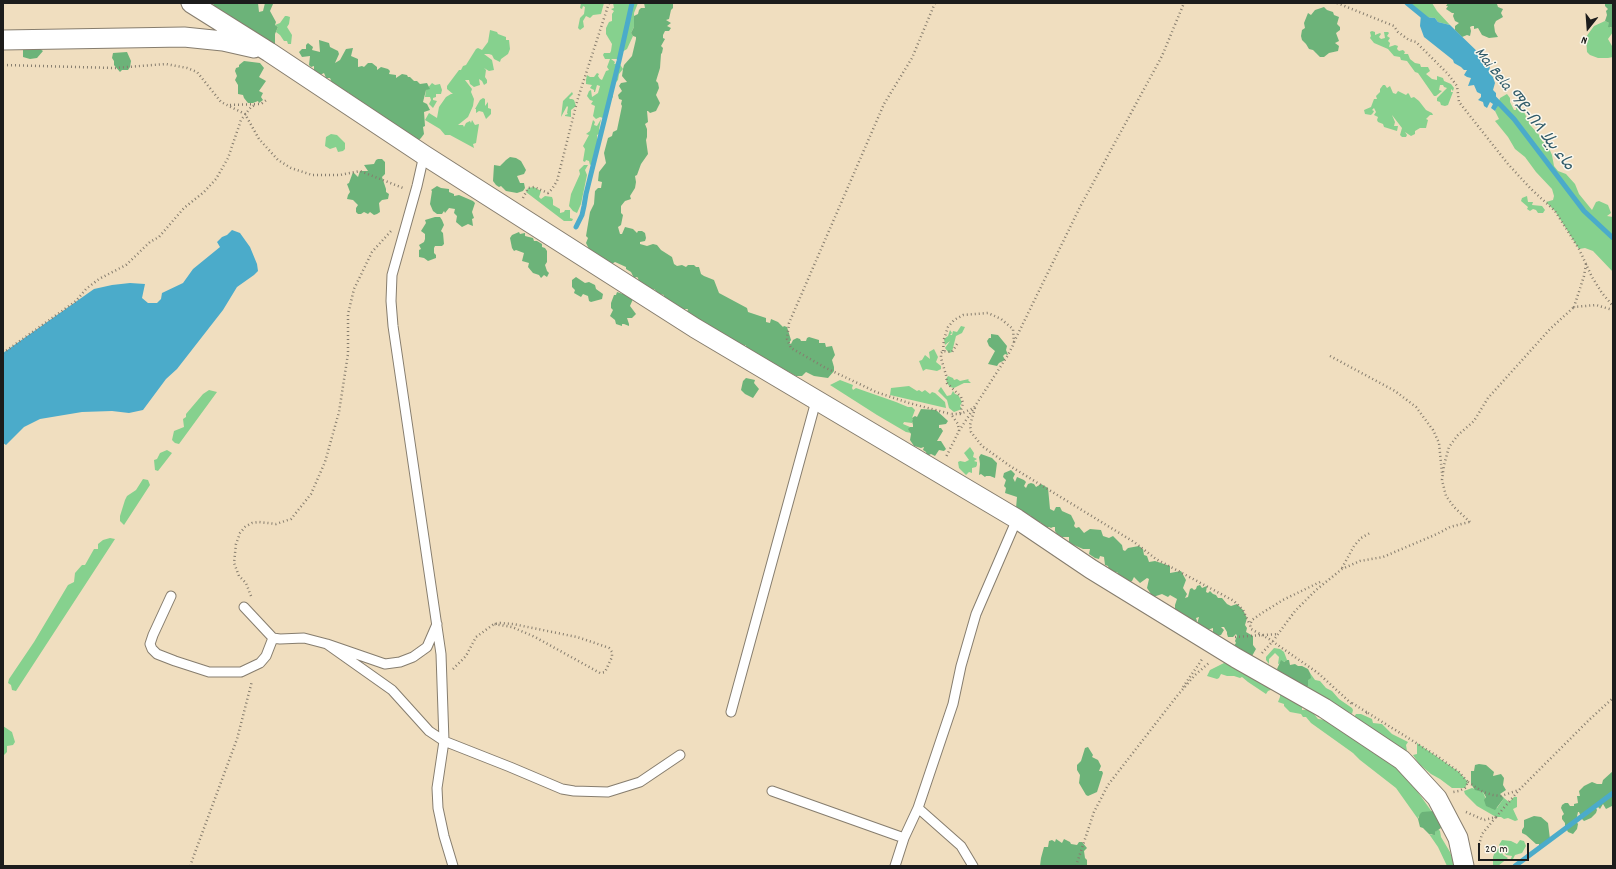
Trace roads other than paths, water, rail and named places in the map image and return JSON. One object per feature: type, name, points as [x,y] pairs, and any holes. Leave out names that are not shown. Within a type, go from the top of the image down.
[{"type":"street","points":[[190,3],[269,52],[424,155],[695,328],[1017,519],[1091,569],[1243,662],[1324,708],[1402,760],[1437,798],[1458,838],[1464,866]]},
{"type":"street","points":[[3,40],[184,37],[223,41],[269,52]]},
{"type":"lane","points":[[424,155],[392,275],[391,301],[393,326],[437,623],[442,673],[444,741],[437,788],[438,808],[444,836],[453,866]]},
{"type":"lane","points":[[731,712],[816,401]]},
{"type":"lane","points":[[895,866],[904,838],[918,808],[953,704],[961,666],[976,614],[1017,519]]},
{"type":"lane","points":[[171,596],[152,635],[150,644],[152,649],[157,654],[209,672],[241,672],[260,663],[266,656],[273,638]]},
{"type":"lane","points":[[244,607],[273,638],[304,638],[328,644],[385,664],[400,662],[413,657],[427,647],[437,623]]},
{"type":"lane","points":[[328,644],[392,690],[430,731],[444,741],[562,789],[574,791],[608,792],[640,782],[680,755]]},
{"type":"lane","points":[[772,791],[904,838]]},
{"type":"lane","points":[[918,808],[961,846],[973,866]]},
{"type":"water","points":[[1421,14],[1424,17],[1435,18],[1438,22],[1450,25],[1484,58],[1482,62],[1484,66],[1490,66],[1489,73],[1493,77],[1495,83],[1493,90],[1496,93],[1496,100],[1499,104],[1495,111],[1491,108],[1493,104],[1490,102],[1487,108],[1484,106],[1483,102],[1478,100],[1481,97],[1481,94],[1477,92],[1474,85],[1468,86],[1471,78],[1464,75],[1467,70],[1464,70],[1454,63],[1453,60],[1424,37],[1420,26]]},
{"type":"water","points":[[232,230],[240,233],[250,247],[257,264],[258,271],[237,287],[223,310],[177,369],[166,379],[143,410],[129,413],[112,411],[82,412],[40,419],[24,427],[6,445],[3,443],[3,353],[94,289],[130,283],[145,284],[142,298],[148,303],[157,303],[161,299],[162,293],[183,283],[193,269],[220,247],[217,242]]},
{"type":"waterway","points":[[576,227],[582,215],[632,3]]},
{"type":"waterway","name":"Mai Bela ማይ-በላ ماء بيلا","points":[[1407,3],[1429,21]]},
{"type":"waterway","name":"Mai Bela ማይ-በላ ماء بيلا","points":[[1493,97],[1514,119],[1584,211],[1613,238]]},
{"type":"waterway","points":[[1515,866],[1613,793]]}]
